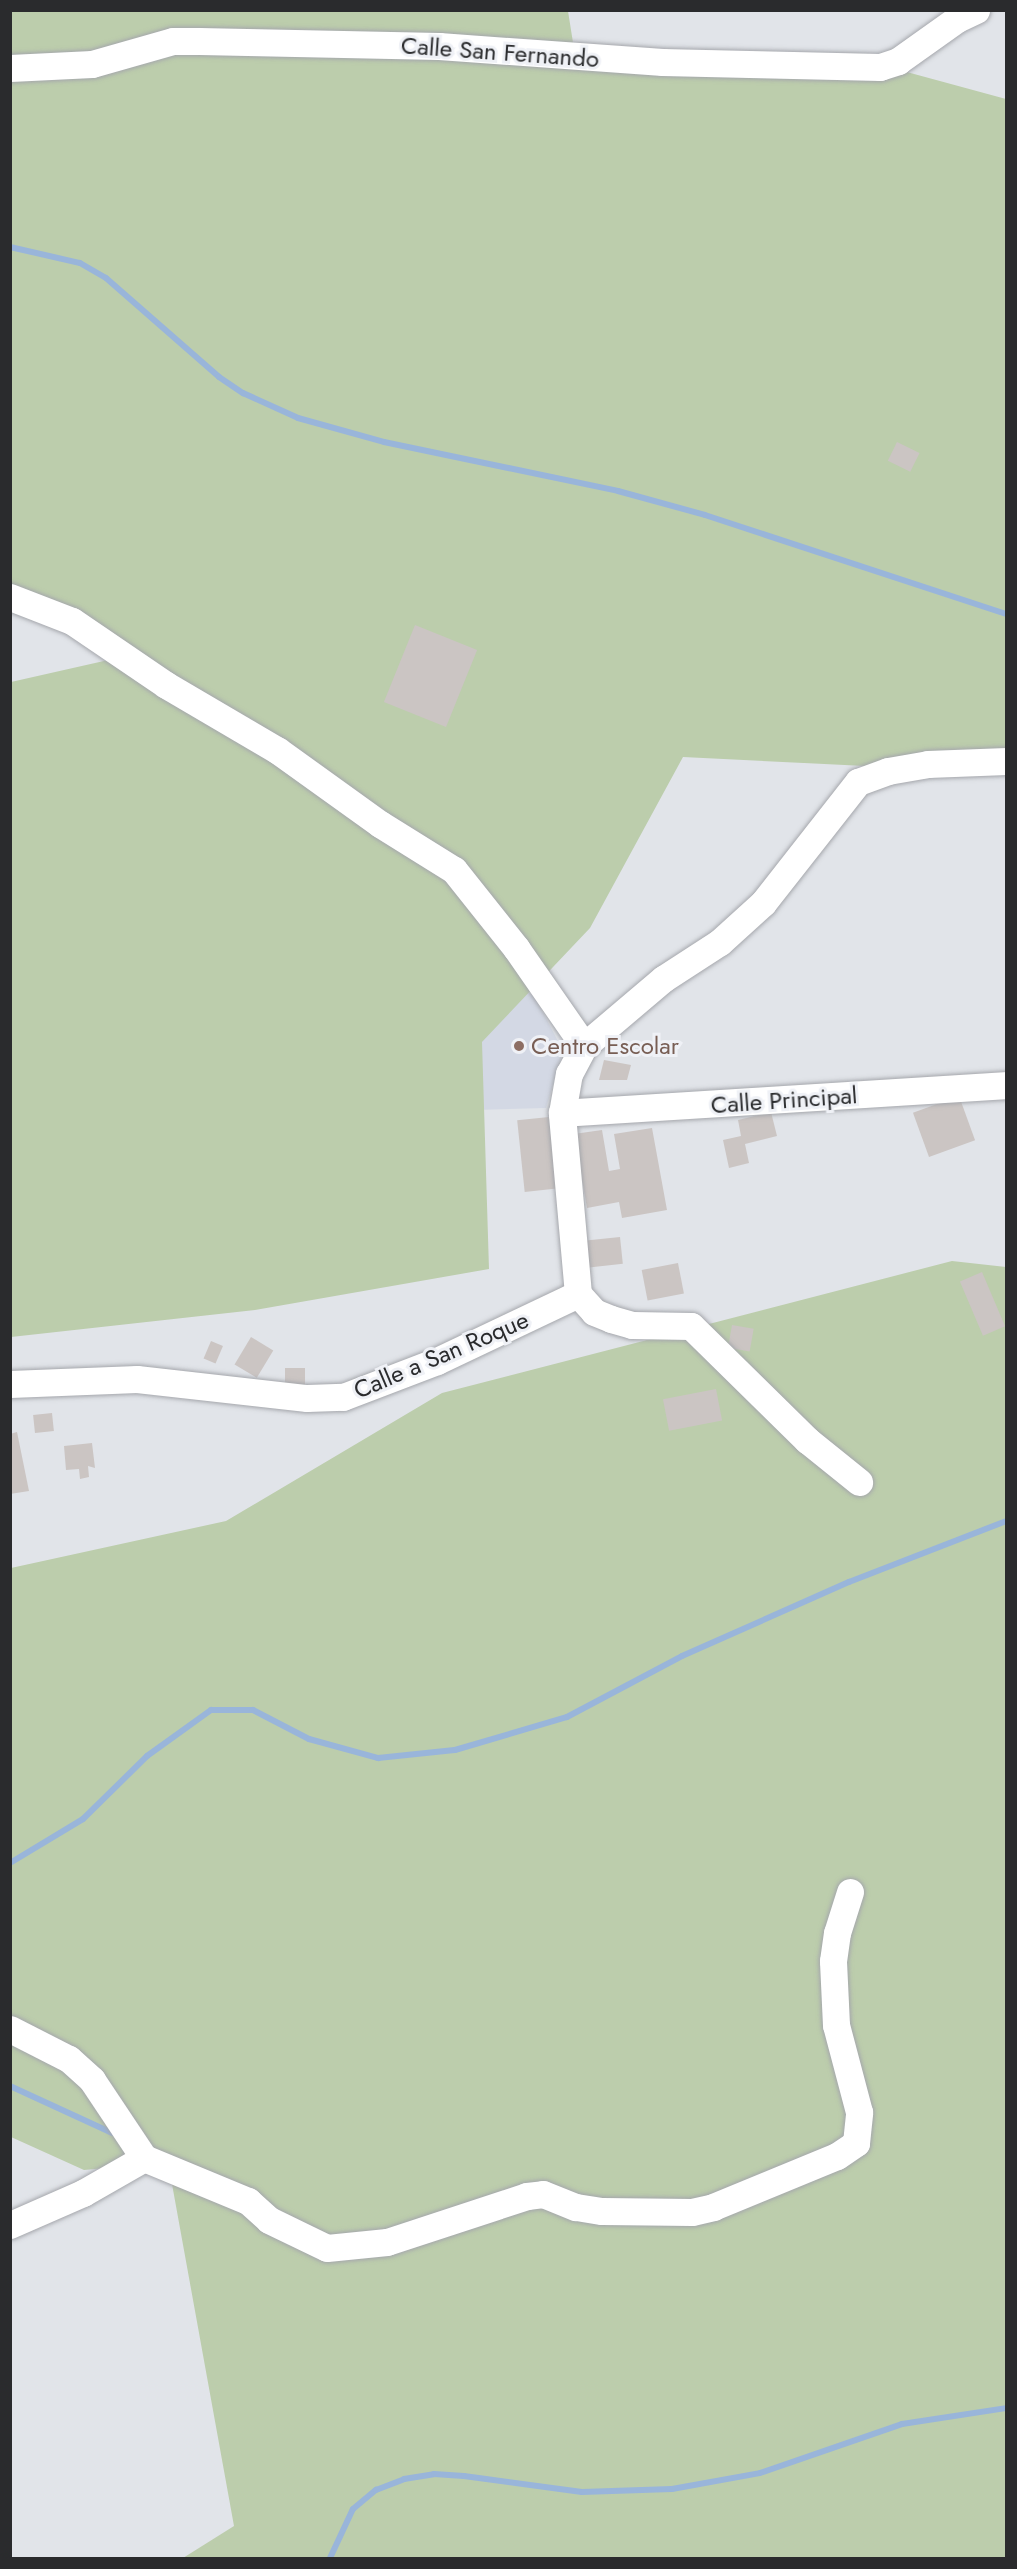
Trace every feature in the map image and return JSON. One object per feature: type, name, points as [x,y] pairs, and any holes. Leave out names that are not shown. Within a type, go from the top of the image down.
[{"type":"street","name":"Calle San Fernando","points":[[10,68],[92,64],[173,41],[439,46],[662,62],[880,67],[898,62],[957,19],[976,10]]},
{"type":"street","points":[[10,597],[72,621],[166,684],[277,750],[380,824],[454,870],[516,948],[584,1046]]},
{"type":"street","points":[[859,1482],[807,1440],[691,1326],[632,1324],[611,1319],[594,1312],[578,1294],[562,1113],[569,1074],[584,1046],[663,979],[720,942],[763,903],[858,782],[888,771],[928,765],[1006,760]]},
{"type":"street","name":"Calle Principal","points":[[562,1113],[1006,1085]]},
{"type":"street","name":"Calle a San Roque","points":[[10,1384],[137,1379],[307,1398],[343,1397],[437,1361],[578,1294]]},
{"type":"street","points":[[10,2029],[69,2059],[92,2080],[144,2158],[249,2201],[283,2228],[314,2243],[337,2248],[387,2242],[526,2196],[543,2194],[576,2207],[602,2211],[671,2214],[713,2207],[837,2156],[856,2143],[859,2112],[836,2025],[833,1961],[837,1933],[850,1892]]},
{"type":"street","points":[[10,2225],[83,2193],[144,2158]]},
{"type":"shaded area","name":"Centro Escolar","points":[[475,988],[524,988],[536,999],[563,1051],[546,1108],[475,1110]]},
{"type":"green space","points":[[11,11],[568,11],[577,68],[859,59],[1006,99],[1006,773],[683,757],[590,928],[482,1042],[489,1269],[255,1310],[11,1337],[11,682],[126,656],[11,588]]},
{"type":"green space","points":[[952,1261],[1006,1267],[1006,2558],[183,2558],[234,2526],[168,2162],[84,2170],[11,2137],[11,1568],[226,1521],[442,1393]]},
{"type":"building","points":[[897,442],[919,453],[910,472],[888,461]]},
{"type":"building","points":[[415,625],[477,650],[446,727],[384,702]]},
{"type":"building","points":[[604,1060],[631,1065],[627,1080],[599,1080]]},
{"type":"building","points":[[959,1096],[975,1140],[929,1157],[913,1113]]},
{"type":"building","points":[[771,1112],[777,1136],[745,1144],[749,1163],[729,1168],[723,1140],[741,1136],[738,1120]]},
{"type":"building","points":[[549,1117],[557,1189],[525,1192],[517,1120]]},
{"type":"building","points":[[652,1128],[667,1210],[622,1218],[619,1202],[587,1208],[574,1134],[602,1130],[609,1171],[620,1169],[614,1134]]},
{"type":"building","points":[[620,1237],[623,1264],[589,1267],[586,1241]]},
{"type":"building","points":[[678,1263],[684,1293],[648,1300],[642,1270]]},
{"type":"building","points":[[982,1272],[1005,1326],[983,1336],[960,1281]]},
{"type":"building","points":[[732,1325],[754,1329],[750,1351],[728,1348]]},
{"type":"building","points":[[251,1337],[273,1350],[257,1378],[235,1364]]},
{"type":"building","points":[[211,1341],[223,1346],[216,1364],[204,1358]]},
{"type":"building","points":[[285,1368],[305,1368],[305,1385],[285,1385]]},
{"type":"building","points":[[716,1389],[722,1420],[669,1431],[663,1399]]},
{"type":"building","points":[[52,1413],[54,1431],[35,1433],[33,1415]]},
{"type":"building","points":[[17,1432],[29,1491],[10,1494],[10,1434]]},
{"type":"building","points":[[92,1443],[95,1468],[88,1466],[89,1477],[80,1479],[79,1469],[66,1470],[64,1446]]},
{"type":"waterway","points":[[10,247],[80,263],[106,278],[219,377],[243,393],[298,418],[384,442],[618,491],[705,515],[1006,614]]},
{"type":"waterway","points":[[10,1863],[83,1819],[147,1756],[211,1710],[253,1710],[309,1739],[378,1758],[455,1750],[567,1717],[682,1656],[849,1582],[1006,1521]]},
{"type":"waterway","points":[[10,2086],[112,2133]]},
{"type":"waterway","points":[[330,2558],[353,2509],[376,2490],[404,2479],[434,2474],[464,2476],[582,2492],[672,2489],[760,2473],[902,2424],[1006,2408]]},
{"type":"place","name":"Centro Escolar","points":[[519,1046]]}]
